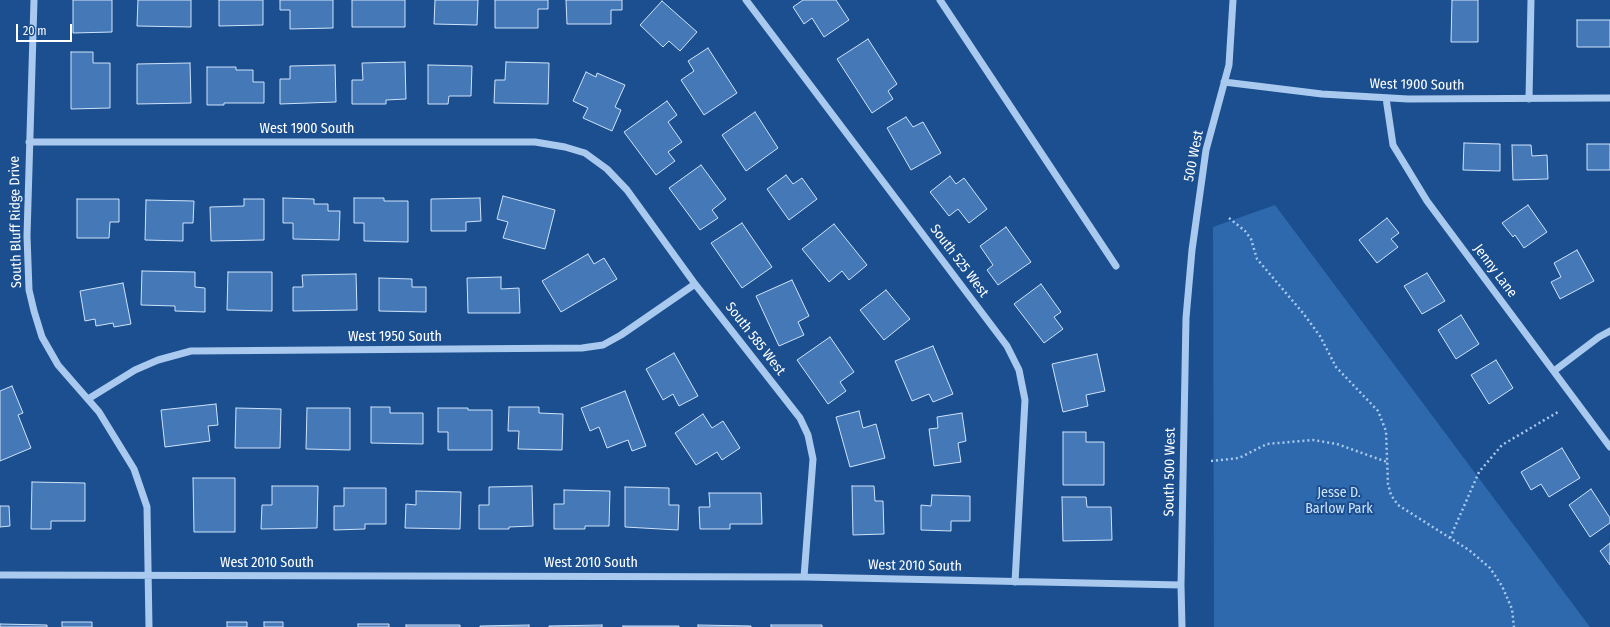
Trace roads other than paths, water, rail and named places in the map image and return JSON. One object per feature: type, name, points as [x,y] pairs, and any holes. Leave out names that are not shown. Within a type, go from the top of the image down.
[{"type":"street","name":"South Bluff Ridge Drive","points":[[34,0],[27,236],[29,290],[42,337],[58,365],[99,412],[134,469],[147,507],[149,627]]},
{"type":"street","name":"South 525 West","points":[[746,0],[1007,346],[1019,370],[1026,400],[1015,582]]},
{"type":"street","points":[[940,0],[1116,266]]},
{"type":"street","name":"500 West","points":[[1186,318],[1192,250],[1206,150],[1229,65],[1233,0]]},
{"type":"street","points":[[1529,99],[1531,0]]},
{"type":"street","name":"West 1900 South","points":[[1224,82],[1322,94],[1408,99],[1610,98]]},
{"type":"street","name":"Jenny Lane","points":[[1386,98],[1393,145],[1427,201],[1610,447]]},
{"type":"street","name":"West 1900 South","points":[[29,142],[535,142],[565,147],[585,153]]},
{"type":"street","name":"South 585 West","points":[[585,153],[607,169],[627,190],[695,284],[800,418],[808,435],[813,459],[804,577]]},
{"type":"street","name":"West 1950 South","points":[[88,399],[135,370],[158,360],[191,351],[582,348],[603,345],[621,335],[695,284]]},
{"type":"street","name":"South 500 West","points":[[1182,627],[1181,585],[1186,318]]},
{"type":"street","points":[[1554,371],[1599,337],[1610,331]]},
{"type":"street","name":"West 2010 South","points":[[0,575],[804,577],[1181,585]]},
{"type":"park label","name":"Jesse D. Barlow Park","points":[[1339,502]]}]
